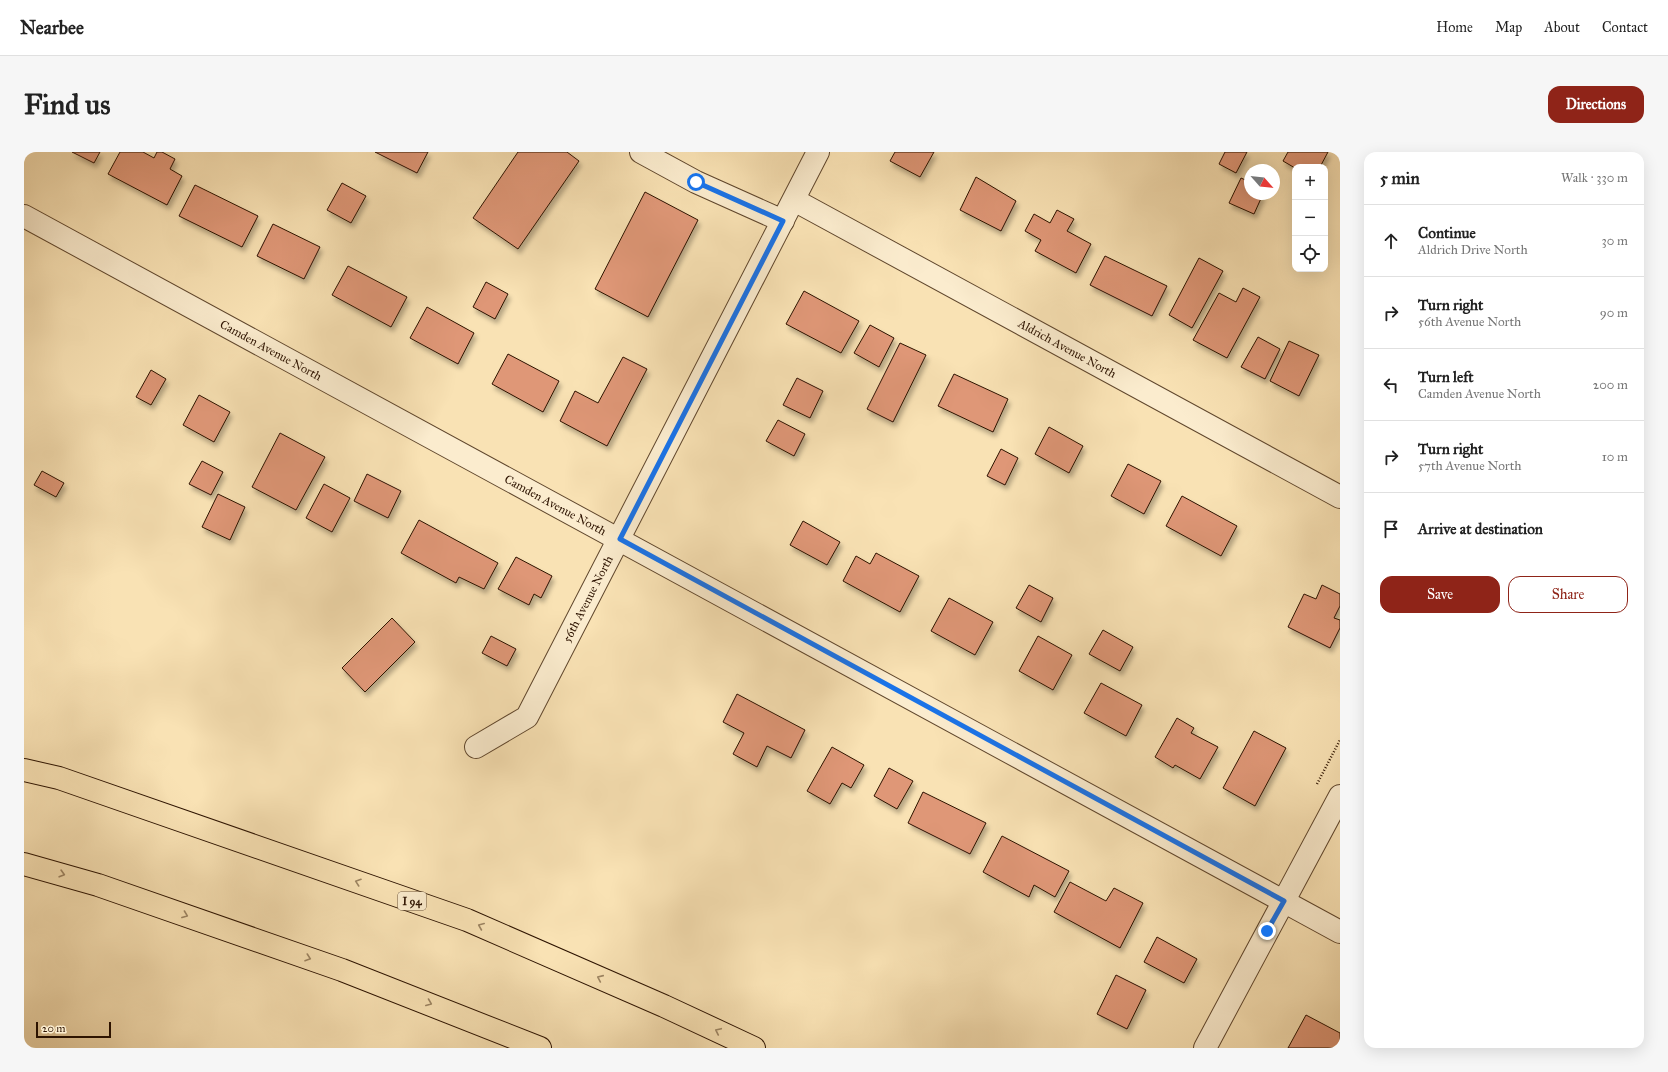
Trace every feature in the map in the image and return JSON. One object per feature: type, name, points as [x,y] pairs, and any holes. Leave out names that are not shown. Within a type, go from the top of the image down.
[{"type":"highway","points":[[24,761],[59,778]]},
{"type":"highway","name":"I 94","points":[[24,770],[59,778],[467,920],[664,1006],[754,1048]]},
{"type":"highway","points":[[24,864],[98,885],[342,970],[540,1048]]},
{"type":"street","points":[[641,152],[696,182],[783,221]]},
{"type":"street","name":"56th Avenue North","points":[[476,747],[527,717],[818,152]]},
{"type":"street","name":"Aldrich Avenue North","points":[[794,200],[1340,497]]},
{"type":"street","name":"Camden Avenue North","points":[[24,216],[1340,932]]},
{"type":"street","points":[[1205,1048],[1340,796]]},
{"type":"building","points":[[72,152],[100,152],[94,163]]},
{"type":"building","points":[[120,152],[143,152],[154,158],[157,152],[162,152],[175,159],[170,169],[182,176],[167,205],[108,174]]},
{"type":"building","points":[[375,152],[428,152],[417,173]]},
{"type":"building","points":[[518,152],[567,152],[579,161],[518,249],[473,218]]},
{"type":"building","points":[[895,152],[934,152],[920,177],[890,161]]},
{"type":"building","points":[[1225,152],[1247,152],[1236,173],[1219,164]]},
{"type":"building","points":[[1288,152],[1328,152],[1322,164],[1292,164],[1292,166],[1283,161]]},
{"type":"building","points":[[976,177],[1016,201],[1001,231],[960,210]]},
{"type":"building","points":[[1241,178],[1244,179],[1244,200],[1260,200],[1254,214],[1229,203]]},
{"type":"building","points":[[342,183],[366,196],[351,223],[327,210]]},
{"type":"building","points":[[195,185],[258,216],[242,247],[179,216]]},
{"type":"building","points":[[645,192],[698,220],[648,317],[595,289]]},
{"type":"building","points":[[1057,210],[1074,219],[1067,231],[1091,244],[1076,273],[1035,251],[1041,240],[1025,231],[1034,214],[1050,223]]},
{"type":"building","points":[[273,224],[320,247],[304,279],[257,256]]},
{"type":"building","points":[[1105,256],[1167,286],[1152,316],[1090,285]]},
{"type":"building","points":[[1199,258],[1223,271],[1192,328],[1169,315]]},
{"type":"building","points":[[348,266],[407,297],[391,327],[332,295]]},
{"type":"building","points":[[486,282],[508,294],[495,319],[473,307]]},
{"type":"building","points":[[1243,288],[1260,297],[1227,358],[1193,340],[1219,293],[1236,302]]},
{"type":"building","points":[[804,291],[859,321],[841,353],[786,324]]},
{"type":"building","points":[[427,307],[474,333],[458,364],[410,338]]},
{"type":"building","points":[[870,325],[894,338],[879,367],[854,353]]},
{"type":"building","points":[[1258,337],[1280,349],[1265,379],[1241,367]]},
{"type":"building","points":[[1289,341],[1319,355],[1299,396],[1270,381]]},
{"type":"building","points":[[900,343],[926,355],[893,422],[867,409]]},
{"type":"building","points":[[508,354],[559,381],[543,412],[492,384]]},
{"type":"building","points":[[623,357],[647,369],[607,446],[560,421],[575,391],[598,403]]},
{"type":"building","points":[[151,370],[166,379],[151,405],[136,397]]},
{"type":"building","points":[[954,374],[1008,399],[993,432],[938,406]]},
{"type":"building","points":[[797,378],[823,391],[810,418],[783,405]]},
{"type":"building","points":[[199,395],[230,412],[214,442],[183,425]]},
{"type":"building","points":[[778,420],[805,434],[794,456],[766,441]]},
{"type":"building","points":[[1049,427],[1083,446],[1069,473],[1035,454]]},
{"type":"building","points":[[280,433],[325,457],[296,510],[252,487]]},
{"type":"building","points":[[1001,449],[1018,458],[1005,485],[987,476]]},
{"type":"building","points":[[202,461],[223,472],[211,495],[189,484]]},
{"type":"building","points":[[1128,464],[1161,481],[1144,514],[1111,496]]},
{"type":"building","points":[[42,471],[64,483],[56,497],[34,485]]},
{"type":"building","points":[[367,474],[401,491],[388,518],[354,501]]},
{"type":"building","points":[[324,484],[350,498],[332,532],[306,518]]},
{"type":"building","points":[[218,494],[245,507],[230,540],[202,527]]},
{"type":"building","points":[[1182,496],[1237,526],[1221,556],[1166,526]]},
{"type":"building","points":[[419,520],[498,563],[484,589],[459,577],[456,583],[401,553]]},
{"type":"building","points":[[803,521],[840,542],[827,565],[790,545]]},
{"type":"building","points":[[876,553],[919,576],[900,612],[843,581],[856,556],[870,564]]},
{"type":"building","points":[[516,557],[552,576],[541,598],[534,594],[529,605],[498,589]]},
{"type":"building","points":[[1029,585],[1053,598],[1041,622],[1016,608]]},
{"type":"building","points":[[1322,585],[1340,594],[1340,606],[1334,618],[1340,620],[1340,628],[1330,648],[1288,627],[1304,594],[1316,599]]},
{"type":"building","points":[[949,598],[993,622],[975,655],[931,631]]},
{"type":"building","points":[[392,618],[415,642],[365,692],[342,668]]},
{"type":"building","points":[[1103,630],[1133,647],[1120,671],[1089,654]]},
{"type":"building","points":[[491,636],[516,649],[507,666],[482,653]]},
{"type":"building","points":[[1038,636],[1072,655],[1053,690],[1019,671]]},
{"type":"building","points":[[1101,683],[1142,705],[1126,736],[1084,713]]},
{"type":"building","points":[[737,694],[805,730],[791,758],[767,746],[757,767],[733,754],[744,733],[723,722]]},
{"type":"building","points":[[1177,718],[1194,728],[1191,733],[1218,747],[1200,779],[1175,765],[1173,768],[1155,757]]},
{"type":"building","points":[[1254,731],[1286,748],[1255,806],[1223,788]]},
{"type":"building","points":[[832,747],[864,765],[851,788],[842,783],[830,804],[807,791]]},
{"type":"building","points":[[889,768],[913,781],[897,809],[874,796]]},
{"type":"building","points":[[923,792],[986,823],[970,854],[908,823]]},
{"type":"building","points":[[1002,836],[1069,871],[1055,897],[1034,885],[1029,897],[983,872]]},
{"type":"building","points":[[1070,882],[1106,901],[1114,888],[1143,903],[1120,948],[1054,912]]},
{"type":"building","points":[[1157,937],[1197,959],[1184,983],[1144,962]]},
{"type":"building","points":[[1116,975],[1146,990],[1127,1029],[1097,1014]]},
{"type":"building","points":[[1306,1015],[1340,1033],[1340,1048],[1288,1048]]},
{"type":"route","points":[[696,182],[783,221],[620,539],[1284,901],[1267,931]]}]
